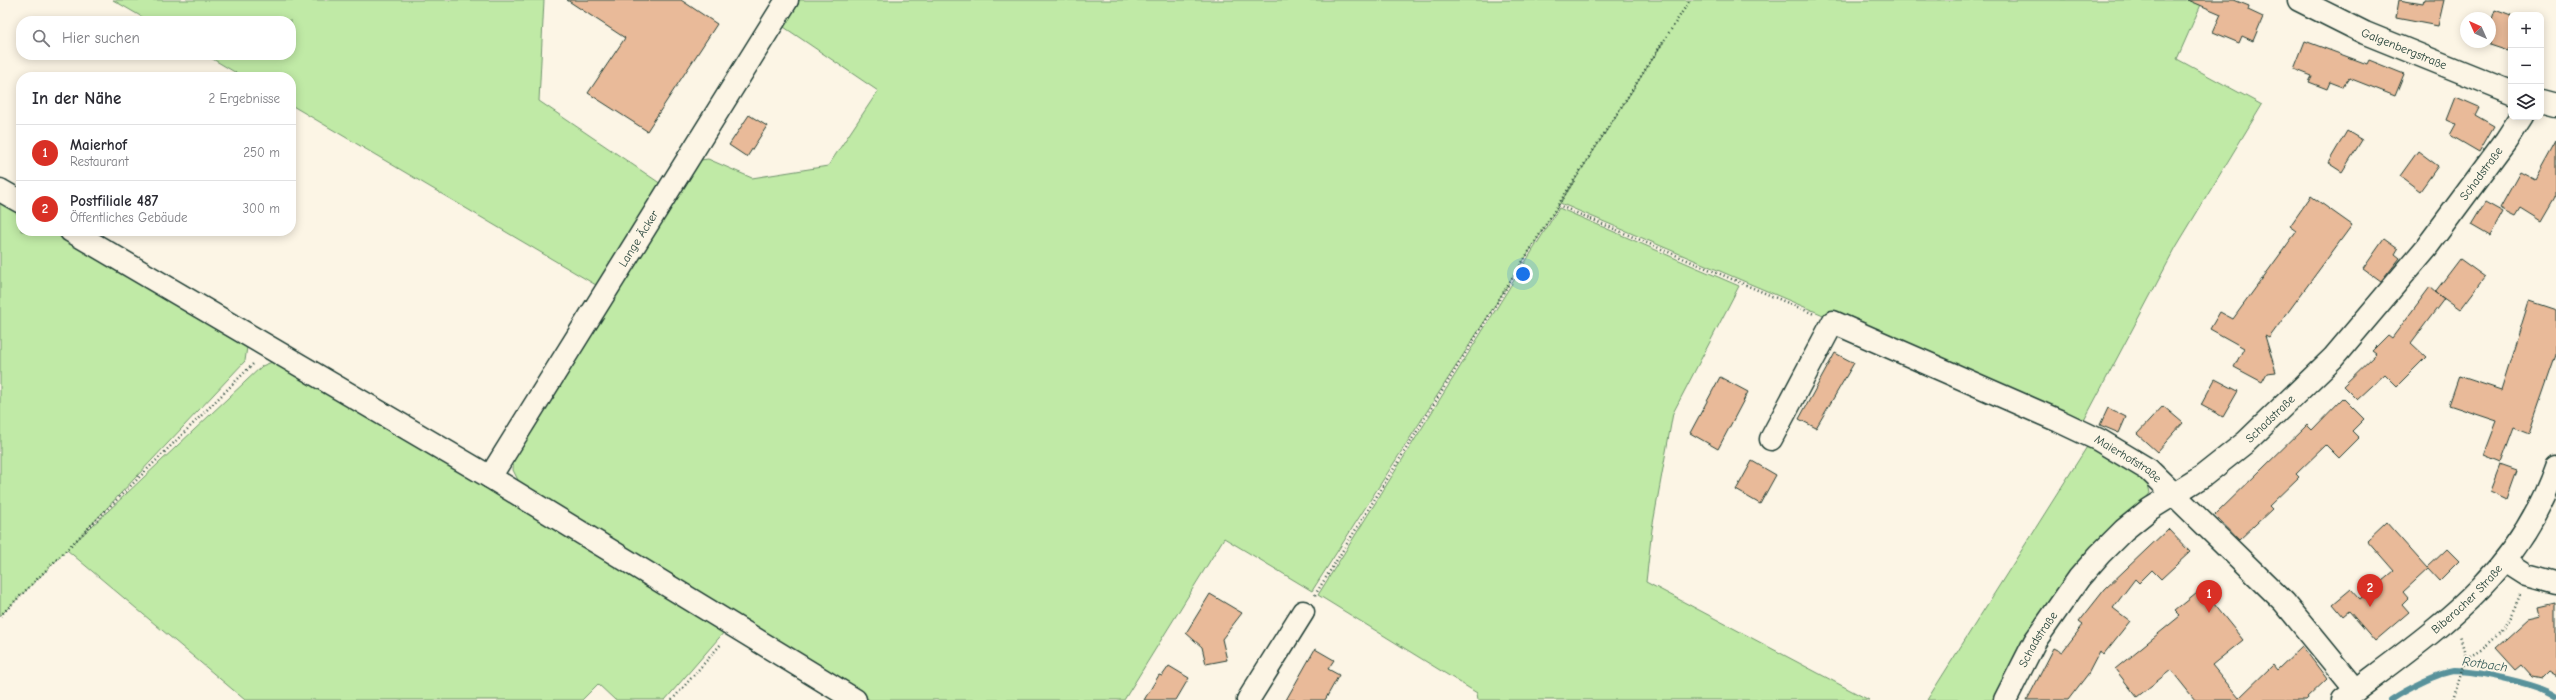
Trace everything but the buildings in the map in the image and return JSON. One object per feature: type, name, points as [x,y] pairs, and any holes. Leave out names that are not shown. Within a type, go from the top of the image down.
[{"type":"street","name":"Lange Äcker","points":[[490,477],[787,0]]},
{"type":"street","name":"Galgenbergstraße","points":[[2299,0],[2365,33],[2508,91]]},
{"type":"street","points":[[2544,102],[2556,105]]},
{"type":"street","name":"Schadstraße","points":[[2004,700],[2035,641],[2079,578],[2124,530],[2150,509],[2175,494],[2246,442],[2295,396],[2348,341],[2426,248],[2506,140],[2519,120]]},
{"type":"street","points":[[0,190],[16,199]]},
{"type":"street","points":[[80,236],[490,477],[737,626],[856,700]]},
{"type":"street","points":[[1771,439],[1833,322]]},
{"type":"street","name":"Maierhofstraße","points":[[1833,322],[2099,440],[2149,470],[2284,602],[2349,695]]},
{"type":"street","name":"Biberacher Straße","points":[[2349,695],[2453,615],[2488,582],[2505,561],[2542,502],[2556,467]]},
{"type":"street","points":[[2505,561],[2527,576],[2556,583]]},
{"type":"street","points":[[1248,700],[1303,612]]},
{"type":"path","points":[[1303,612],[1558,205],[1690,0]]},
{"type":"path","points":[[1558,205],[1833,322]]},
{"type":"path","points":[[0,616],[254,363],[264,343]]},
{"type":"path","points":[[2453,700],[2466,657],[2489,646],[2510,618],[2527,576]]},
{"type":"path","points":[[672,700],[737,626]]},
{"type":"green space","points":[[113,0],[544,0],[539,101],[664,186],[601,288],[296,108],[296,72],[235,72],[214,60],[296,60],[296,16],[140,16]]},
{"type":"green space","points":[[793,0],[2203,0],[2177,59],[2262,105],[2176,247],[2080,428],[1835,320],[1560,203],[1312,591],[1224,538],[1124,700],[870,700],[520,484],[513,470],[514,453],[693,161],[708,159],[752,178],[828,166],[878,91],[778,23]]},
{"type":"green space","points":[[0,198],[16,207],[16,236],[68,236],[238,335],[247,347],[245,361],[74,543],[262,366],[272,362],[284,364],[725,631],[665,700],[615,700],[598,684],[582,700],[245,700],[67,550],[0,616]]},
{"type":"green space","points":[[1559,208],[1739,286],[1673,413],[1652,529],[1646,582],[1869,700],[1478,700],[1477,693],[1318,595]]},
{"type":"green space","points":[[2090,442],[2141,477],[2148,484],[2150,493],[1999,700],[1927,700]]},
{"type":"waterway","name":"Rotbach","points":[[2390,700],[2431,678],[2455,671],[2477,673],[2507,679],[2548,691],[2556,696]]},
{"type":"place","name":"Postfiliale 487","points":[[2370,607]]},
{"type":"place","name":"Maierhof","points":[[2209,613]]}]
